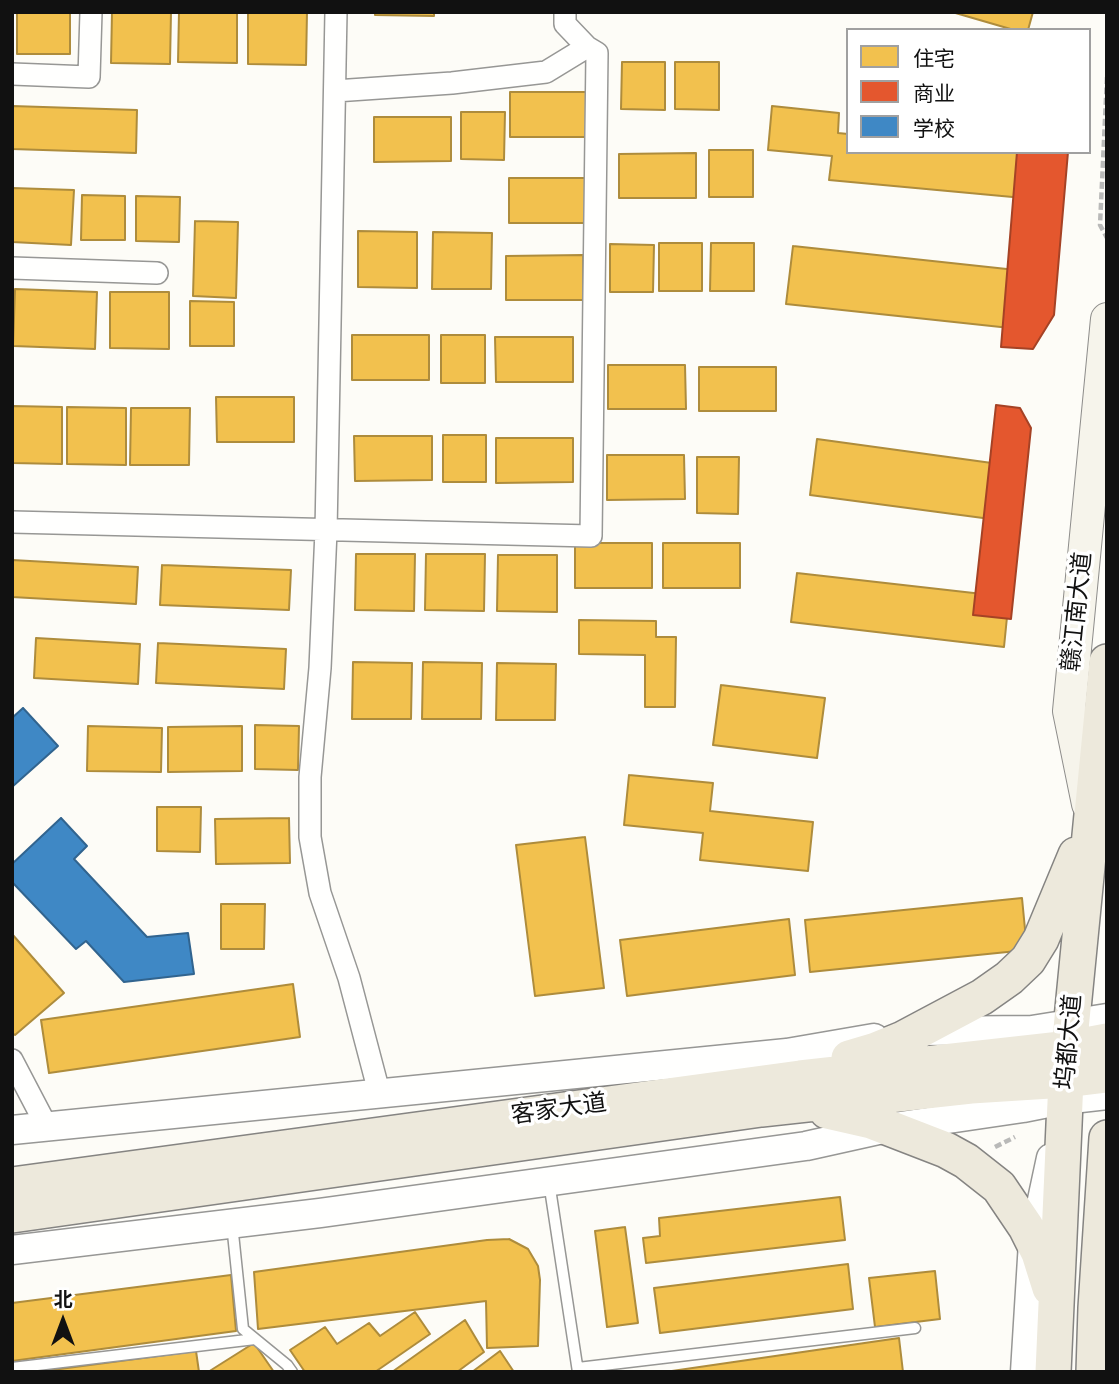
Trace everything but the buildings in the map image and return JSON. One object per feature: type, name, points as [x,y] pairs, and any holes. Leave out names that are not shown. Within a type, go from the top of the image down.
[{"type":"main road","name":"赣江南大道","points":[[1091,819],[1069,711],[1107,319]]},
{"type":"main road","name":"坞都大道","points":[[1054,1372],[1067,1070],[1107,662]]},
{"type":"main road","points":[[800,1078],[876,1050],[917,1031],[982,997],[1009,978],[1028,960],[1046,929],[1091,819]]},
{"type":"main road","name":"客家大道","points":[[12,1215],[761,1109],[971,1086],[1067,1070],[1107,1041]]},
{"type":"main road","name":"客家大道","points":[[12,1185],[800,1078],[1067,1070],[1107,1075]]},
{"type":"main road","points":[[761,1109],[789,1107],[844,1113],[871,1121],[966,1160],[999,1187],[1026,1227],[1048,1279],[1055,1307]]},
{"type":"main road","points":[[1094,1372],[1107,1138]]},
{"type":"main road","points":[[1096,1308],[1099,1278],[1107,1246]]},
{"type":"street","points":[[12,74],[89,77],[91,12]]},
{"type":"street","points":[[336,12],[326,531],[320,668],[310,777],[310,837],[320,893],[349,978],[379,1092]]},
{"type":"street","points":[[12,522],[590,536],[597,53],[587,47],[565,24],[565,12]]},
{"type":"street","points":[[335,91],[452,83],[546,72],[587,47]]},
{"type":"street","points":[[12,268],[157,273]]},
{"type":"street","points":[[12,1250],[232,1224],[806,1146],[887,1128],[1023,1108],[1067,1070],[1107,1018]]},
{"type":"street","points":[[12,1130],[787,1053],[917,1031],[1032,1030],[1067,1070],[1107,1095]]},
{"type":"street","points":[[12,1060],[46,1125]]},
{"type":"street","points":[[1025,1372],[1033,1242],[1067,1070]]},
{"type":"lane","points":[[549,1182],[578,1370],[915,1328]]},
{"type":"lane","points":[[232,1224],[243,1329],[292,1372]]},
{"type":"lane","points":[[12,1368],[255,1339]]},
{"type":"path","points":[[1107,77],[1100,225],[1107,238]]}]
